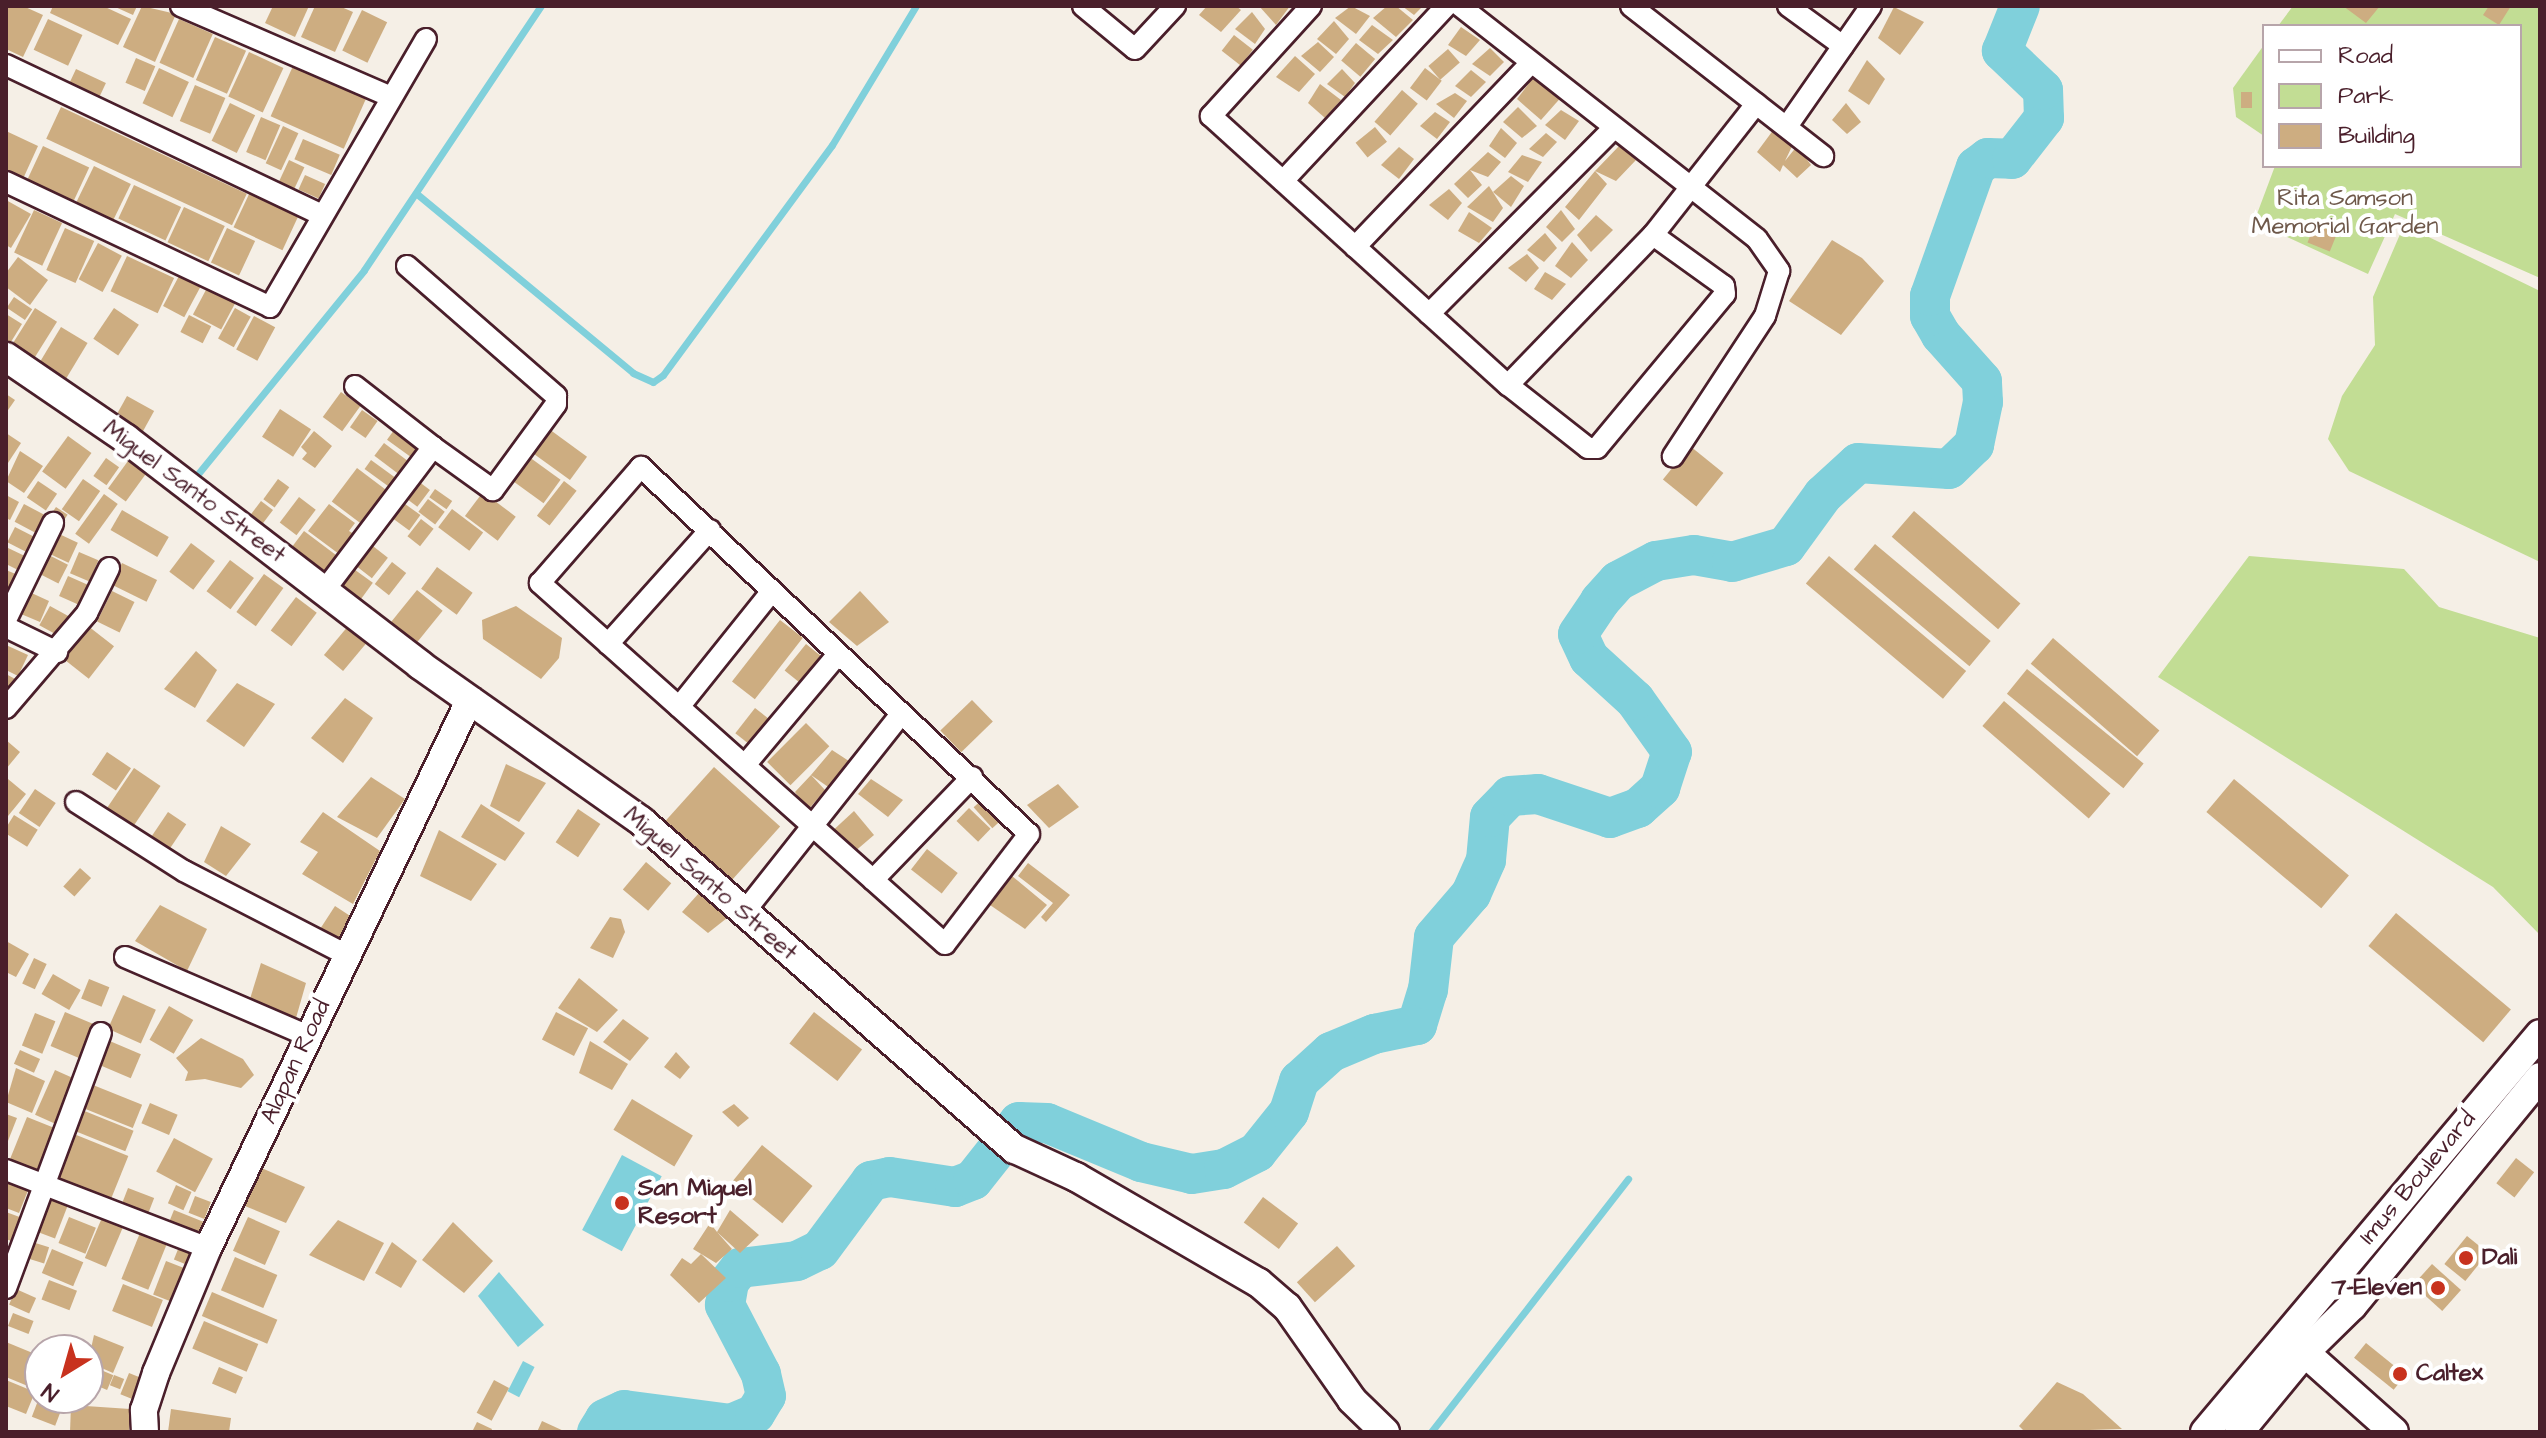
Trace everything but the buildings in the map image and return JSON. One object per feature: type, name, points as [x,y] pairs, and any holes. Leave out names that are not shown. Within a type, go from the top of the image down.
[{"type":"main road","name":"Miguel Santo Street","points":[[6,357],[126,439],[324,591],[641,821],[1015,1149],[1076,1177],[1259,1283],[1287,1307],[1352,1400],[1385,1432]]},
{"type":"main road","name":"Imus Boulevard","points":[[2239,1432],[2296,1344],[2540,1034]]},
{"type":"main road","name":"Imus Boulevard","points":[[2205,1432],[2296,1344],[2352,1306],[2540,1077]]},
{"type":"main road","points":[[2296,1344],[2394,1432]]},
{"type":"street","points":[[181,6],[389,96]]},
{"type":"street","points":[[1083,6],[1135,49],[1175,6]]},
{"type":"street","points":[[1311,6],[1211,112],[1508,385],[1588,448],[1597,448],[1725,294],[1724,286],[1653,235]]},
{"type":"street","points":[[1283,181],[1446,6]]},
{"type":"street","points":[[1460,6],[1757,239],[1779,271],[1765,316],[1673,456]]},
{"type":"street","points":[[1631,6],[1756,104],[1788,125],[1823,156]]},
{"type":"street","points":[[1788,6],[1843,46]]},
{"type":"street","points":[[1788,125],[1871,6]]},
{"type":"street","points":[[6,182],[270,307],[389,96],[426,39]]},
{"type":"street","points":[[1355,247],[1531,63]]},
{"type":"street","points":[[6,65],[322,215]]},
{"type":"street","points":[[1508,385],[1653,235],[1756,104]]},
{"type":"street","points":[[1429,314],[1614,128]]},
{"type":"street","points":[[355,386],[493,490],[556,404],[556,396],[407,266]]},
{"type":"street","points":[[324,591],[433,447]]},
{"type":"street","points":[[641,467],[710,530],[1029,834],[945,944],[540,583],[641,467]]},
{"type":"street","points":[[6,620],[53,523]]},
{"type":"street","points":[[608,644],[710,530]]},
{"type":"street","points":[[6,708],[57,652],[87,613],[109,568]]},
{"type":"street","points":[[679,707],[772,591]]},
{"type":"street","points":[[6,627],[57,652]]},
{"type":"street","points":[[745,765],[838,654]]},
{"type":"street","name":"Alapan Road","points":[[145,1432],[144,1410],[156,1373],[208,1248],[470,699]]},
{"type":"street","points":[[745,911],[901,714]]},
{"type":"street","points":[[873,880],[972,777]]},
{"type":"street","points":[[76,802],[221,892],[347,955]]},
{"type":"street","points":[[125,957],[308,1036]]},
{"type":"street","points":[[6,1288],[101,1033]]},
{"type":"street","points":[[6,1170],[208,1248]]},
{"type":"green space","name":"Rita Samson Memorial Garden","points":[[2293,6],[2540,6],[2540,278],[2395,214],[2368,274],[2254,222],[2274,168],[2522,168],[2522,24],[2280,24]]},
{"type":"green space","name":"Rita Samson Memorial Garden","points":[[2262,48],[2262,135],[2236,117],[2233,88]]},
{"type":"green space","points":[[2404,225],[2540,291],[2540,562],[2349,471],[2328,439],[2342,396],[2375,345],[2373,297]]},
{"type":"green space","points":[[2249,556],[2404,569],[2439,607],[2540,638],[2540,935],[2493,887],[2158,677]]},
{"type":"water","name":"San Miguel Resort","points":[[622,1155],[662,1176],[622,1251],[582,1230]]},
{"type":"water","points":[[499,1272],[544,1325],[518,1347],[478,1296]]},
{"type":"water","points":[[523,1361],[535,1367],[519,1397],[508,1391]]},
{"type":"waterway","points":[[197,475],[364,270],[541,6]]},
{"type":"waterway","points":[[417,194],[633,373],[653,382],[663,375],[832,145],[916,6]]},
{"type":"waterway","points":[[597,1432],[605,1419],[624,1410],[731,1424],[755,1414],[766,1396],[761,1374],[725,1305],[729,1282],[740,1268],[797,1261],[820,1250],[871,1181],[890,1177],[955,1187],[973,1180],[1019,1122],[1047,1123],[1141,1162],[1192,1174],[1224,1169],[1257,1152],[1289,1112],[1299,1081],[1331,1052],[1374,1034],[1417,1025],[1428,990],[1434,937],[1471,894],[1486,860],[1490,817],[1510,796],[1538,794],[1610,818],[1638,808],[1660,788],[1672,752],[1635,700],[1589,658],[1578,634],[1618,581],[1656,561],[1694,555],[1732,562],[1786,546],[1823,495],[1858,463],[1949,469],[1974,445],[1983,402],[1982,381],[1941,335],[1930,316],[1930,296],[1976,167],[1988,158],[2012,159],[2044,118],[2043,90],[2002,51],[2020,6]]},
{"type":"waterway","points":[[1431,1432],[1628,1179]]},
{"type":"place","name":"San Miguel Resort","points":[[622,1203]]},
{"type":"place","name":"Dali","points":[[2466,1258]]},
{"type":"place","name":"7-Eleven","points":[[2438,1288]]},
{"type":"place","name":"Caltex","points":[[2400,1374]]}]
